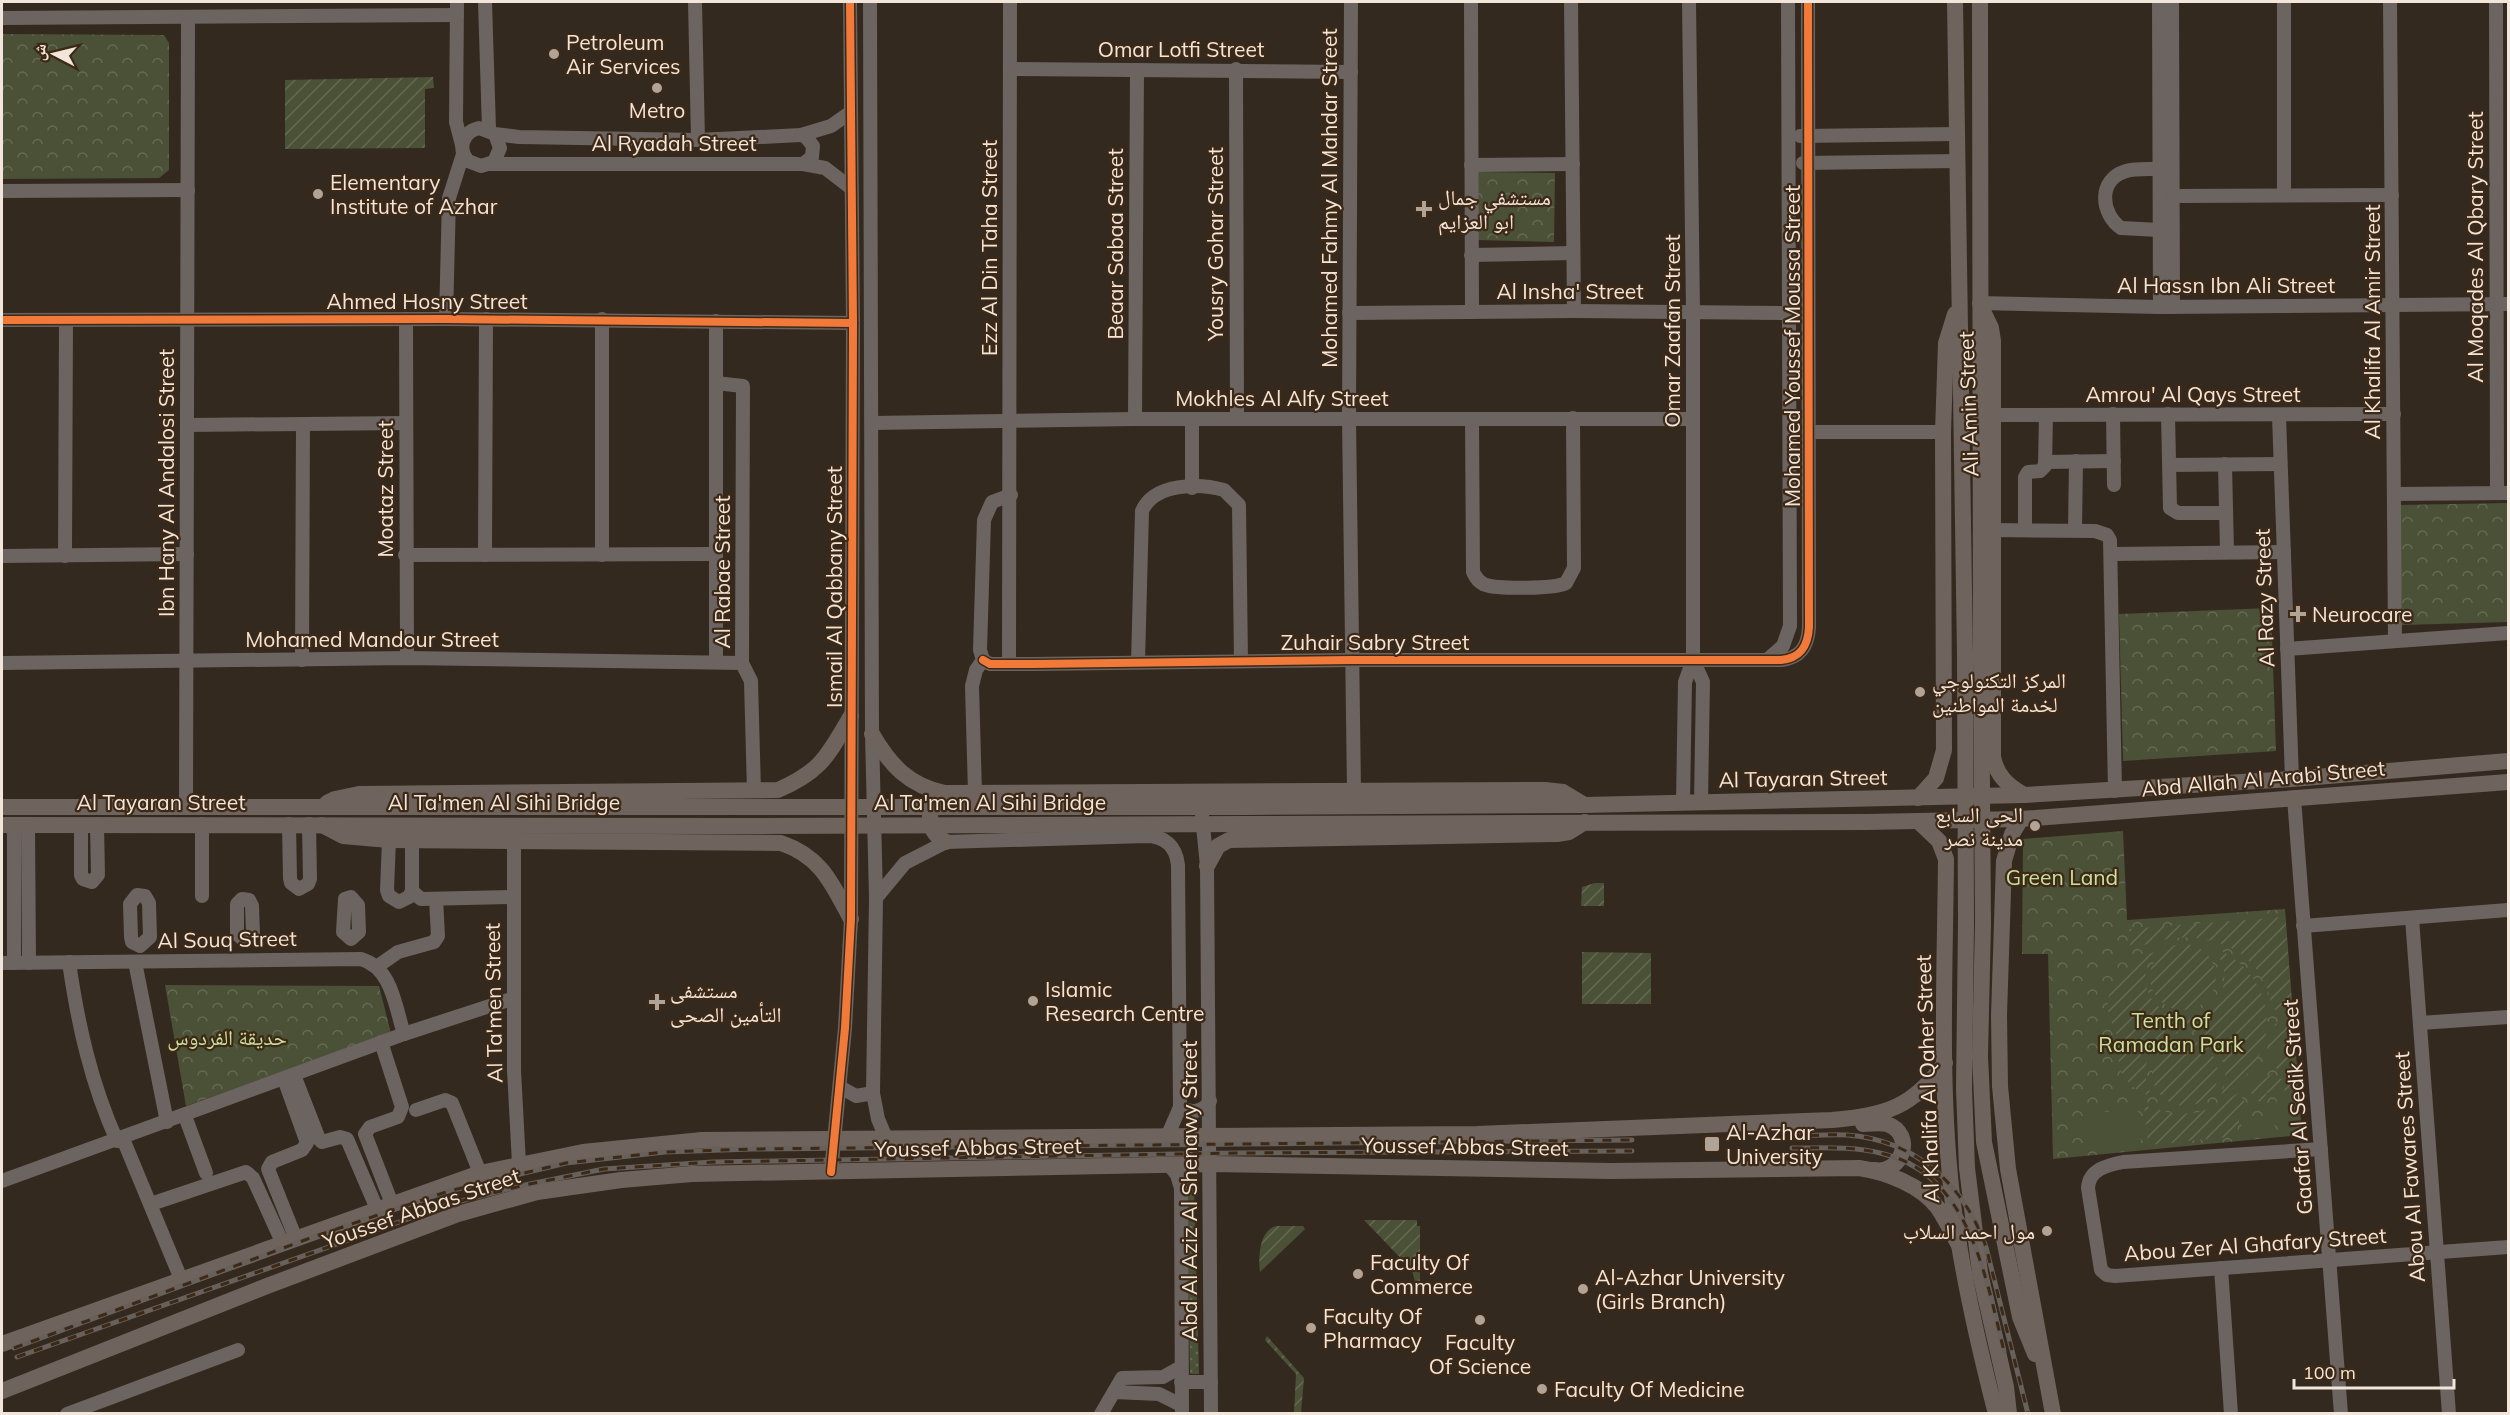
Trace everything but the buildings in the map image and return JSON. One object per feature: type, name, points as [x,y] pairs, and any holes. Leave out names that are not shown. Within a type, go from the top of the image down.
[{"type":"main road","name":"Ali Amin Street","points":[[1924,798],[1942,763],[1946,714],[1943,432],[1946,343],[1951,321],[1959,308],[1955,2]]},
{"type":"main road","name":"Ali Amin Street","points":[[1980,2],[1979,303],[1991,328],[1993,341],[1993,756],[1996,768],[2004,781],[2024,795]]},
{"type":"main road","points":[[1979,303],[1973,656],[1974,923],[1984,1142],[2020,1317],[2028,1340],[2044,1371]]},
{"type":"main road","points":[[1959,308],[1973,656]]},
{"type":"main road","points":[[1946,714],[1967,724],[1980,724],[1993,719]]},
{"type":"main road","points":[[321,807],[335,799],[359,794],[778,790],[805,778],[820,765],[851,716]]},
{"type":"main road","points":[[872,734],[887,759],[903,775],[921,787],[945,793],[1226,794],[1354,791],[1556,791],[1585,813],[1569,832],[1557,834],[1224,841],[1213,852],[1207,866]]},
{"type":"main road","name":"Abd Allah Al Arabi Street","points":[[2024,795],[2292,779],[2508,761]]},
{"type":"main road","name":"Abd Allah Al Arabi Street","points":[[2021,819],[2508,782]]},
{"type":"main road","points":[[778,790],[794,802],[799,816],[792,836],[781,843]]},
{"type":"main road","points":[[945,793],[936,800],[930,815],[933,832],[946,843]]},
{"type":"main road","points":[[1224,841],[1218,828],[1217,813],[1226,794]]},
{"type":"main road","points":[[2024,795],[2016,809],[2021,819],[2012,834],[2006,852],[2002,914],[1999,1051],[2002,1121],[2044,1371],[2054,1413]]},
{"type":"main road","name":"Al Tayaran Street","points":[[1585,813],[1683,802],[2024,795]]},
{"type":"main road","points":[[1924,798],[1939,803],[1941,810],[1939,817],[1925,821]]},
{"type":"main road","name":"Al Tayaran Street","points":[[2,807],[321,807]]},
{"type":"main road","name":"Al Ta'men Al Sihi Bridge","points":[[321,807],[735,807],[1244,816]]},
{"type":"main road","name":"Al Tayaran Street","points":[[1585,813],[1925,821],[2021,819]]},
{"type":"main road","name":"Al Ta'men Al Sihi Bridge","points":[[315,824],[735,826],[1244,816],[1585,813]]},
{"type":"main road","name":"Al Khalifa Al Qaher Street","points":[[1925,821],[1945,853],[1945,1063],[1950,1167],[1959,1245],[1973,1324],[1996,1413]]},
{"type":"main road","points":[[315,824],[343,836],[388,840],[781,843],[815,861],[831,883],[851,919]]},
{"type":"main road","name":"Al Tayaran Street","points":[[14,825],[315,824]]},
{"type":"main road","points":[[1946,903],[1960,896],[1976,896],[1990,902],[2002,914]]},
{"type":"main road","points":[[1974,923],[1964,1089],[1966,1168],[1980,1273],[2006,1387],[2009,1413]]},
{"type":"main road","name":"Youssef Abbas Street","points":[[2,1344],[480,1173],[583,1152],[660,1143],[886,1138],[1488,1133],[1832,1120],[1870,1117],[1893,1109],[1922,1089],[1945,1063]]},
{"type":"main road","points":[[1832,1120],[1848,1124],[1885,1123],[1898,1131],[1903,1146],[1898,1162],[1889,1169],[1873,1170]]},
{"type":"main road","name":"Youssef Abbas Street","points":[[2,1391],[267,1286],[458,1214],[512,1198],[563,1187],[656,1176],[1211,1164],[1611,1172],[1845,1167],[1873,1170],[1900,1180],[1937,1206],[1959,1245]]},
{"type":"street","points":[[2,18],[188,17],[332,9],[457,8],[456,122],[468,161],[476,166],[490,164],[497,158],[500,148],[492,132],[484,2]]},
{"type":"street","points":[[695,2],[698,140]]},
{"type":"street","name":"Ismail Al Qabbany Street","points":[[831,1172],[840,1086],[851,919],[853,323],[850,2]]},
{"type":"street","name":"Ismail Al Qabbany Street","points":[[870,2],[872,734],[876,898],[873,1093],[878,1119],[886,1138]]},
{"type":"street","name":"Ezz Al Din Taha Street","points":[[1009,664],[1010,2]]},
{"type":"street","name":"Mohamed Fahmy Al Mahdar Street","points":[[1351,2],[1349,419],[1354,791]]},
{"type":"street","points":[[1471,2],[1472,312]]},
{"type":"street","points":[[1571,2],[1574,311]]},
{"type":"street","name":"Omar Zaafan Street","points":[[1683,802],[1685,682],[1692,660],[1693,312],[1689,2]]},
{"type":"street","name":"Mohamed Youssef Moussa Street","points":[[1768,659],[1784,646],[1790,626],[1788,2]]},
{"type":"street","name":"Mohamed Youssef Moussa Street","points":[[1768,659],[1789,659],[1797,656],[1807,644],[1809,627],[1808,2]]},
{"type":"street","points":[[2159,2],[2160,230],[2167,273]]},
{"type":"street","points":[[2167,307],[2167,273],[2173,196],[2172,2]]},
{"type":"street","points":[[2284,2],[2284,195]]},
{"type":"street","name":"Al Khalifa Al Amir Street","points":[[2390,2],[2395,641]]},
{"type":"street","name":"Al Moqades Al Qbary Street","points":[[2496,2],[2503,493]]},
{"type":"street","name":"Ibn Hany Al Andalosi Street","points":[[186,806],[188,17]]},
{"type":"street","name":"Omar Lotfi Street","points":[[1011,69],[1236,69],[1351,72]]},
{"type":"street","name":"Beaar Sabaa Street","points":[[1135,419],[1137,69]]},
{"type":"street","name":"Yousry Gohar Street","points":[[1236,69],[1237,419]]},
{"type":"street","name":"Al Ryadah Street","points":[[492,132],[519,137],[698,140],[801,135],[831,126],[851,112]]},
{"type":"street","points":[[446,319],[449,198],[466,135],[474,129],[492,132]]},
{"type":"street","points":[[1789,136],[1957,134]]},
{"type":"street","points":[[801,135],[813,146],[812,157],[803,164]]},
{"type":"street","points":[[1789,163],[1958,161]]},
{"type":"street","name":"Al Ryadah Street","points":[[490,164],[803,164],[825,168],[851,188]]},
{"type":"street","points":[[1471,165],[1573,164]]},
{"type":"street","points":[[2159,169],[2125,171],[2111,182],[2104,198],[2108,216],[2121,228],[2160,230]]},
{"type":"street","points":[[2,190],[188,190]]},
{"type":"street","points":[[2173,196],[2392,195]]},
{"type":"street","points":[[1471,255],[1574,253]]},
{"type":"street","name":"Al Hassn Ibn Ali Street","points":[[1979,303],[2167,307],[2502,304]]},
{"type":"street","name":"Al Insha' Street","points":[[1350,313],[1574,311],[1790,313]]},
{"type":"street","name":"Moataz Street","points":[[406,319],[407,658]]},
{"type":"street","points":[[485,555],[486,319]]},
{"type":"street","name":"Ahmed Hosny Street","points":[[2,320],[486,319],[853,323]]},
{"type":"street","points":[[65,556],[66,320]]},
{"type":"street","points":[[602,320],[602,555]]},
{"type":"street","name":"Al Rabae Street","points":[[716,321],[716,662]]},
{"type":"street","name":"Al Rabae Street","points":[[716,383],[743,386],[742,663],[752,681],[754,791]]},
{"type":"street","points":[[2113,414],[2114,485]]},
{"type":"street","points":[[2168,414],[2172,511],[2226,513]]},
{"type":"street","name":"Amrou' Al Qays Street","points":[[1993,415],[2394,414]]},
{"type":"street","points":[[2025,530],[2025,477],[2028,472],[2043,469],[2046,415]]},
{"type":"street","name":"Al Razy Street","points":[[2278,416],[2292,779]]},
{"type":"street","points":[[1472,419],[1473,572],[1480,582],[1491,586],[1555,586],[1566,583],[1574,568],[1573,418]]},
{"type":"street","name":"Mokhles Al Alfy Street","points":[[872,423],[1135,419],[1693,419]]},
{"type":"street","points":[[1192,419],[1192,488]]},
{"type":"street","points":[[187,425],[406,423]]},
{"type":"street","points":[[302,660],[303,424]]},
{"type":"street","points":[[1810,432],[1943,432]]},
{"type":"street","points":[[2075,530],[2076,461]]},
{"type":"street","points":[[2045,462],[2114,461]]},
{"type":"street","points":[[2225,464],[2227,552]]},
{"type":"street","points":[[2170,465],[2280,464]]},
{"type":"street","points":[[1138,662],[1142,511],[1149,498],[1162,490],[1192,488],[1224,490],[1239,505],[1241,661]]},
{"type":"street","points":[[2394,494],[2503,493]]},
{"type":"street","points":[[975,793],[972,686],[976,670],[983,660],[980,650],[984,520],[992,502],[1011,495]]},
{"type":"street","points":[[1993,530],[2075,530],[2102,532],[2107,535],[2112,554],[2115,791]]},
{"type":"street","points":[[2112,554],[2284,552]]},
{"type":"street","points":[[2,556],[187,554]]},
{"type":"street","points":[[405,555],[716,554]]},
{"type":"street","points":[[1790,626],[1809,627]]},
{"type":"street","points":[[2287,649],[2508,633]]},
{"type":"street","name":"Mohamed Mandour Street","points":[[2,663],[186,663],[407,658],[742,663]]},
{"type":"street","name":"Zuhair Sabry Street","points":[[983,660],[990,664],[1009,664],[1768,659]]},
{"type":"street","name":"Omar Zaafan Street","points":[[1692,660],[1702,682],[1701,802]]},
{"type":"street","name":"Abd Al Aziz Al Shenawy Street","points":[[1188,793],[1204,822],[1207,866],[1211,1164],[1211,1413]]},
{"type":"street","name":"Gaafar Al Sedik Street","points":[[2294,798],[2341,1413]]},
{"type":"street","points":[[202,824],[202,896]]},
{"type":"street","points":[[289,824],[290,878],[291,883],[299,889],[308,884],[310,879],[315,824]]},
{"type":"street","points":[[14,825],[15,963]]},
{"type":"street","name":"Abd Al Aziz Al Shenawy Street","points":[[946,843],[1155,836],[1169,843],[1174,849],[1179,865],[1180,1107],[1167,1137]]},
{"type":"street","points":[[388,840],[389,896],[399,902],[410,897],[412,891],[412,840]]},
{"type":"street","name":"Al Ta'men Street","points":[[514,841],[514,998],[519,1164]]},
{"type":"street","points":[[876,898],[906,863],[946,843]]},
{"type":"street","points":[[412,891],[421,898],[436,899],[513,897]]},
{"type":"street","points":[[404,1034],[384,972],[378,966],[398,952],[434,942],[438,936],[436,899]]},
{"type":"street","points":[[2303,926],[2508,910]]},
{"type":"street","name":"Abou Al Fawares Street","points":[[2412,918],[2449,1413]]},
{"type":"street","points":[[351,939],[352,958]]},
{"type":"street","points":[[245,941],[246,960]]},
{"type":"street","points":[[140,945],[138,962],[167,1122]]},
{"type":"street","name":"Al Souq Street","points":[[15,963],[352,958],[378,966]]},
{"type":"street","points":[[69,962],[89,1065],[100,1103],[151,1204],[181,1279]]},
{"type":"street","points":[[2,1181],[120,1140],[381,1042],[514,998]]},
{"type":"street","points":[[2420,1023],[2508,1017]]},
{"type":"street","points":[[381,1042],[402,1107],[398,1117],[370,1127],[365,1134],[384,1206]]},
{"type":"street","points":[[289,1077],[319,1139],[327,1142],[340,1137],[347,1139],[384,1206]]},
{"type":"street","points":[[289,1077],[307,1143],[302,1150],[272,1162],[268,1169],[289,1241]]},
{"type":"street","points":[[840,1086],[856,1096],[873,1093]]},
{"type":"street","points":[[416,1110],[445,1100],[452,1103],[480,1173]]},
{"type":"street","points":[[1180,1107],[1189,1112],[1199,1111],[1210,1101]]},
{"type":"street","points":[[184,1116],[206,1173]]},
{"type":"street","name":"Abou Zer Al Ghafary Street","points":[[2321,1149],[2123,1162],[2106,1166],[2090,1178],[2088,1188],[2099,1266],[2104,1273],[2115,1276],[2508,1246]]},
{"type":"street","name":"Abd Al Aziz Al Shenawy Street","points":[[1170,1166],[1177,1175],[1181,1188],[1181,1409]]},
{"type":"street","points":[[151,1204],[246,1172],[253,1178],[289,1241]]},
{"type":"street","points":[[2221,1268],[2231,1413]]},
{"type":"street","points":[[67,1413],[238,1350]]},
{"type":"street","points":[[1101,1413],[1122,1378],[1163,1377],[1181,1367]]},
{"type":"street","points":[[1181,1382],[1211,1382]]},
{"type":"street","points":[[1114,1392],[1159,1394],[1181,1409]]},
{"type":"green space","points":[[2,34],[164,35],[169,43],[169,170],[159,178],[2,179]]},
{"type":"green space","points":[[433,77],[434,88],[425,89],[425,148],[285,149],[285,80]]},
{"type":"green space","points":[[1478,172],[1555,173],[1554,242],[1477,240]]},
{"type":"green space","points":[[2508,503],[2508,622],[2402,625],[2399,505]]},
{"type":"green space","points":[[2271,608],[2276,751],[2123,761],[2119,614]]},
{"type":"green space","name":"Tenth of Ramadan Park","points":[[2123,831],[2127,920],[2285,909],[2302,1135],[2053,1159],[2048,954],[2022,954],[2023,839]]},
{"type":"green space","points":[[1604,883],[1604,906],[1581,906],[1582,887]]},
{"type":"green space","points":[[2285,917],[2292,1002],[2285,1009],[2272,1010],[2266,986],[2255,967],[2239,952],[2220,943],[2198,938],[2175,938],[2153,942],[2131,951],[2129,929]]},
{"type":"green space","points":[[2183,944],[2196,947],[2206,954],[2213,964],[2216,977],[2213,990],[2206,1000],[2196,1007],[2183,1010],[2170,1007],[2160,1000],[2153,990],[2150,977],[2153,964],[2160,954],[2170,947]]},
{"type":"green space","points":[[2218,949],[2239,963],[2254,980],[2264,1000],[2267,1021],[2264,1042],[2255,1062],[2241,1081],[2221,1096],[2225,1074],[2221,1055],[2209,1040],[2187,1032],[2187,1017],[2208,1009],[2221,993],[2224,973],[2222,962],[2216,952]]},
{"type":"green space","points":[[1582,952],[1651,953],[1651,1004],[1582,1004]]},
{"type":"green space","points":[[2154,952],[2146,972],[2148,991],[2152,1000],[2159,1007],[2178,1016],[2178,1033],[2159,1042],[2148,1058],[2146,1077],[2153,1097],[2136,1089],[2120,1069],[2118,1040],[2108,1010],[2108,1000],[2121,974],[2137,961]]},
{"type":"green space","name":"حديقة الفردوس","points":[[165,985],[379,986],[391,1033],[186,1106]]},
{"type":"green space","points":[[2293,1021],[2297,1071],[2282,1074],[2274,1066],[2290,1051],[2284,1045],[2275,1053],[2269,1048],[2275,1024]]},
{"type":"green space","points":[[2185,1040],[2198,1043],[2208,1050],[2215,1060],[2218,1073],[2215,1086],[2208,1096],[2198,1103],[2185,1106],[2172,1103],[2162,1096],[2155,1086],[2152,1073],[2155,1060],[2162,1050],[2172,1043]]},
{"type":"green space","points":[[2273,1073],[2279,1079],[2291,1078],[2292,1090],[2266,1093],[2268,1100],[2260,1103],[2247,1088],[2259,1075],[2263,1080]]},
{"type":"green space","points":[[2292,1090],[2295,1123],[2279,1124],[2276,1091]]},
{"type":"green space","points":[[2238,1093],[2250,1108],[2240,1116],[2236,1136],[2148,1145],[2144,1106],[2177,1114],[2196,1113],[2222,1103]]},
{"type":"green space","points":[[2138,1109],[2141,1143],[2086,1148],[2083,1114]]},
{"type":"green space","points":[[2274,1116],[2275,1132],[2242,1135],[2241,1119]]},
{"type":"green space","points":[[1186,1182],[1194,1182],[1199,1374],[1190,1374]]},
{"type":"green space","points":[[1364,1220],[1417,1220],[1417,1226],[1420,1226],[1420,1288],[1416,1286],[1412,1270]]},
{"type":"green space","points":[[1277,1226],[1303,1226],[1305,1229],[1260,1272],[1259,1259],[1263,1238],[1266,1232]]},
{"type":"green space","points":[[1267,1336],[1304,1378],[1301,1413],[1294,1413],[1296,1374],[1265,1340]]},
{"type":"railway","points":[[1792,1136],[1847,1135],[1872,1139],[1915,1156],[1934,1169],[1950,1185],[1965,1204],[1986,1247],[2028,1414]]},
{"type":"railway","points":[[14,1348],[313,1237],[449,1191],[566,1163],[665,1152],[752,1149],[1632,1140]]},
{"type":"railway","points":[[1792,1148],[1872,1151],[1913,1166],[1936,1184],[1955,1207],[1970,1233],[1990,1293],[2004,1351]]},
{"type":"railway","points":[[17,1357],[453,1203],[604,1169],[713,1162],[1236,1153],[1632,1151]]},
{"type":"cycle path","points":[[831,1172],[845,1028],[851,919],[853,323],[850,2]]},
{"type":"cycle path","points":[[983,660],[990,664],[1352,660],[1781,660],[1798,654],[1805,645],[1809,627],[1808,2]]},
{"type":"cycle path","points":[[2,320],[446,319],[853,323]]},
{"type":"place","name":"Petroleum Air Services","points":[[554,54]]},
{"type":"place","name":"Metro","points":[[657,88]]},
{"type":"place","name":"Elementary Institute of Azhar","points":[[318,194]]},
{"type":"place","name":"مستشفي جمال ابو العزايم","points":[[1424,209]]},
{"type":"place","name":"Neurocare","points":[[2298,614]]},
{"type":"place","name":"المركز التكنولوجي لخدمة المواطنين","points":[[1920,692]]},
{"type":"place","name":"الحى السابع مدينة نصر","points":[[2035,826]]},
{"type":"place","name":"Islamic Research Centre","points":[[1033,1001]]},
{"type":"place","name":"مستشفى التأمين الصحى","points":[[657,1002]]},
{"type":"place","name":"Al-Azhar University","points":[[1712,1144]]},
{"type":"place","name":"مول احمد السلاب","points":[[2047,1231]]},
{"type":"place","name":"Faculty Of Commerce","points":[[1358,1274]]},
{"type":"place","name":"Al-Azhar University (Girls Branch)","points":[[1583,1289]]},
{"type":"place","name":"Faculty Of Science","points":[[1480,1320]]},
{"type":"place","name":"Faculty Of Pharmacy","points":[[1311,1328]]},
{"type":"place","name":"Faculty Of Medicine","points":[[1542,1389]]},
{"type":"park label","name":"Green Land","points":[[2062,877]]}]
